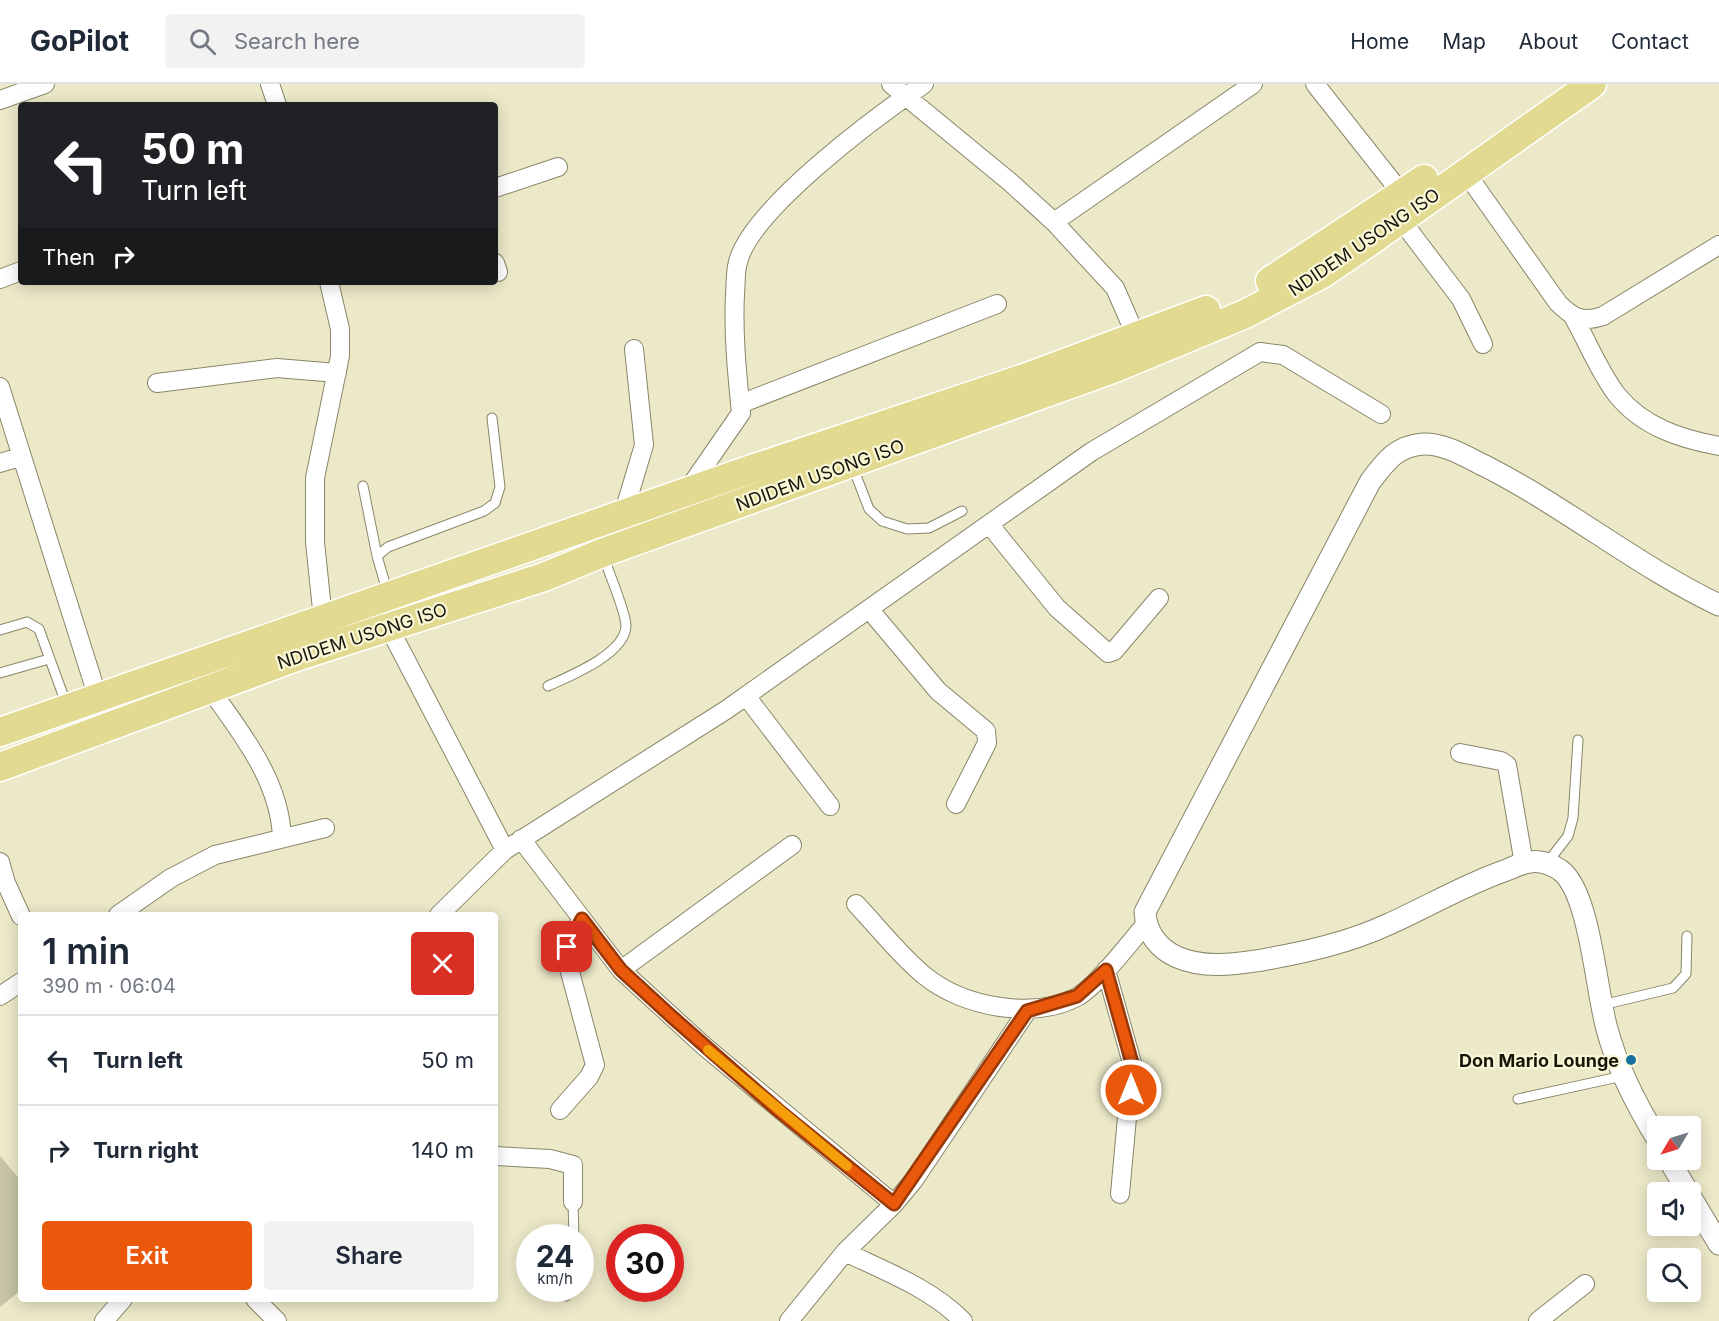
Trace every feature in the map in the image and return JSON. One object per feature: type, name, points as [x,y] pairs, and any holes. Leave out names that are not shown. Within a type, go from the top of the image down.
[{"type":"highway","name":"NDIDEM USONG ISO","points":[[0,767],[210,689],[388,627],[544,577],[602,553],[1115,368],[1245,314],[1322,274],[1402,207],[1561,84]]},
{"type":"highway","name":"NDIDEM USONG ISO","points":[[0,732],[1030,376],[1232,301],[1466,173],[1592,84]]},
{"type":"street","points":[[0,100],[45,84]]},
{"type":"street","points":[[891,84],[908,95],[1054,222],[1115,288],[1136,336]]},
{"type":"street","points":[[686,493],[738,421],[740,404],[733,332],[737,264],[744,244],[754,229],[829,155],[924,84]]},
{"type":"street","points":[[1054,222],[1253,84]]},
{"type":"street","points":[[1315,84],[1402,207],[1461,299],[1483,344]]},
{"type":"street","points":[[273,85],[276,102]]},
{"type":"street","points":[[498,187],[558,167]]},
{"type":"street","points":[[1466,173],[1558,303],[1574,318],[1617,395],[1654,427],[1697,442],[1719,446]]},
{"type":"street","points":[[1574,318],[1590,321],[1603,316],[1719,245]]},
{"type":"street","points":[[0,279],[18,272]]},
{"type":"street","points":[[322,619],[315,542],[315,478],[340,356],[340,329],[330,285]]},
{"type":"street","points":[[740,404],[997,304]]},
{"type":"street","points":[[623,515],[644,445],[634,349]]},
{"type":"street","points":[[442,912],[505,849],[746,696],[1090,452],[1260,352],[1282,355],[1381,414]]},
{"type":"street","points":[[157,383],[277,368],[336,373]]},
{"type":"street","points":[[0,387],[20,457],[98,698]]},
{"type":"street","points":[[1647,1119],[1625,1076],[1607,1029],[1574,885],[1561,871],[1547,863],[1524,864],[1488,876],[1388,925],[1341,943],[1238,964],[1188,962],[1167,953],[1155,940],[1146,924],[1145,912],[1370,482],[1389,457],[1402,448],[1425,444],[1456,451],[1516,482],[1719,605]]},
{"type":"street","points":[[0,464],[20,457]]},
{"type":"street","points":[[989,524],[1057,608],[1108,653],[1114,651],[1159,598]]},
{"type":"street","points":[[383,598],[388,627],[505,849]]},
{"type":"street","points":[[869,609],[938,691],[986,731],[987,743],[956,804]]},
{"type":"street","points":[[210,689],[266,774],[282,818],[282,838]]},
{"type":"street","points":[[746,696],[830,806]]},
{"type":"street","points":[[1460,753],[1501,761],[1507,765],[1524,864]]},
{"type":"street","points":[[122,912],[171,878],[215,855],[325,828]]},
{"type":"street","points":[[521,839],[621,970],[721,1060],[894,1204]]},
{"type":"street","points":[[621,970],[792,845]]},
{"type":"street","points":[[0,862],[6,883],[19,912]]},
{"type":"street","points":[[856,904],[926,977],[982,1004],[1027,1011],[1077,996],[1106,970],[1146,924]]},
{"type":"street","points":[[561,1110],[589,1077],[595,1065],[566,957],[570,938],[582,919]]},
{"type":"street","points":[[1106,970],[1132,1063],[1120,1194]]},
{"type":"street","points":[[0,996],[18,984]]},
{"type":"street","points":[[789,1321],[845,1252],[894,1204],[1027,1011]]},
{"type":"street","points":[[498,1156],[550,1159],[573,1165],[573,1202]]},
{"type":"street","points":[[1701,1214],[1719,1244]]},
{"type":"street","points":[[845,1252],[919,1288],[953,1311],[963,1321]]},
{"type":"street","points":[[1538,1321],[1585,1284]]},
{"type":"street","points":[[104,1321],[120,1302]]},
{"type":"street","points":[[258,1302],[277,1321]]},
{"type":"lane","points":[[377,556],[388,546],[484,511],[495,503],[500,487],[492,418]]},
{"type":"lane","points":[[852,463],[869,509],[882,522],[907,529],[929,528],[962,511]]},
{"type":"lane","points":[[363,486],[383,598]]},
{"type":"lane","points":[[548,686],[596,663],[623,637],[626,625],[602,553]]},
{"type":"lane","points":[[0,630],[24,622],[34,624],[39,629],[68,709]]},
{"type":"lane","points":[[0,673],[50,659]]},
{"type":"lane","points":[[1547,863],[1568,836],[1573,818],[1578,740]]},
{"type":"lane","points":[[1602,1005],[1673,988],[1686,974],[1687,936]]},
{"type":"lane","points":[[1518,1099],[1625,1076]]},
{"type":"lane","points":[[573,1202],[574,1224]]},
{"type":"building","points":[[0,1156],[18,1177],[18,1292],[0,1307]]},
{"type":"slow traffic","points":[[708,1050],[847,1166]]},
{"type":"place","name":"Don Mario Lounge","points":[[1631,1060]]},
{"type":"route","points":[[567,947],[582,919],[621,970],[671,1016],[778,1110],[894,1204],[914,1180],[1022,1022],[1027,1011],[1077,996],[1106,970],[1132,1063],[1131,1090]]}]
